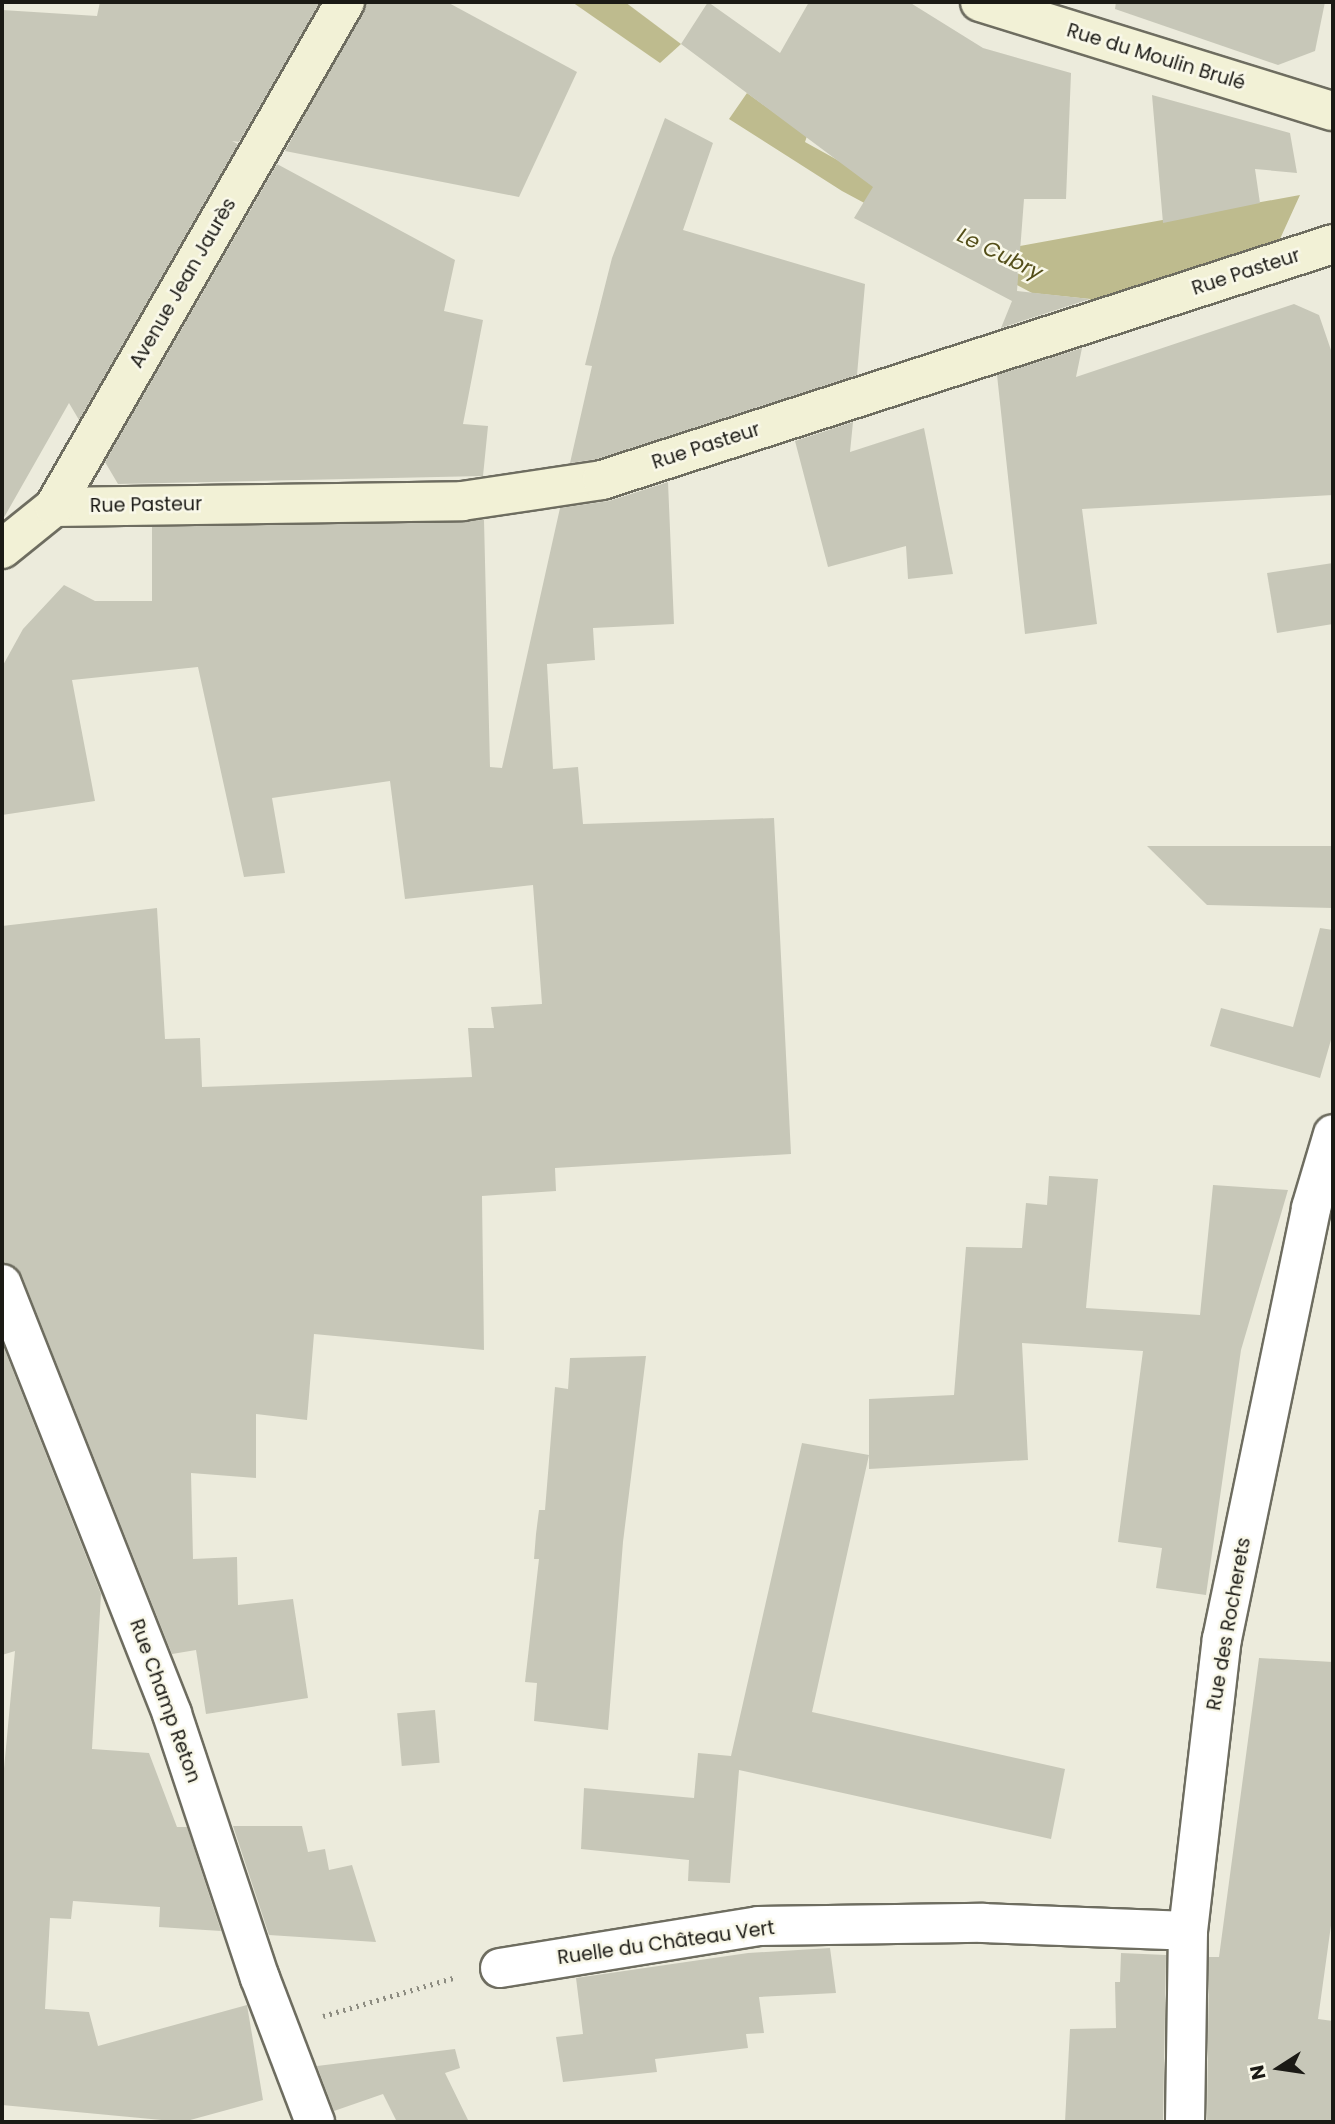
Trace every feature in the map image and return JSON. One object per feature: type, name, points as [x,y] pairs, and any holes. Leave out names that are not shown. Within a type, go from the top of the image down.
[{"type":"main road","name":"Avenue Jean Jaurès","points":[[2,549],[54,506],[345,2]]},
{"type":"main road","name":"Rue du Moulin Brulé","points":[[980,2],[1333,111]]},
{"type":"main road","name":"Rue Pasteur","points":[[54,506],[462,501],[602,480],[1333,244]]},
{"type":"street","name":"Rue des Rocherets","points":[[1185,2122],[1188,1931],[1223,1639],[1311,1208],[1333,1134]]},
{"type":"street","name":"Rue Champ Reton","points":[[2,1284],[172,1714],[278,2028],[315,2122]]},
{"type":"street","name":"Ruelle du Château Vert","points":[[500,1968],[758,1926],[983,1923],[1188,1931]]},
{"type":"path","points":[[278,2028],[500,1968]]},
{"type":"water","points":[[572,2],[625,2],[681,44],[660,63]]},
{"type":"water","name":"Le Cubry","points":[[747,93],[807,136],[805,142],[940,217],[943,211],[1020,246],[1300,195],[1280,239],[1089,308],[1090,299],[1032,293],[842,191],[729,119]]},
{"type":"building","points":[[100,2],[320,2],[239,142],[232,141],[238,144],[79,420],[69,403],[2,521],[2,10],[97,16]]},
{"type":"building","points":[[367,2],[447,2],[577,72],[519,197],[285,151]]},
{"type":"building","points":[[708,2],[780,53],[809,2],[909,2],[983,48],[1071,73],[1066,199],[1024,199],[1017,291],[1090,299],[1001,328],[1012,301],[854,218],[873,187],[681,44]]},
{"type":"building","points":[[1116,2],[1325,2],[1315,51],[1278,65],[1115,9]]},
{"type":"building","points":[[1152,95],[1290,133],[1297,173],[1255,169],[1260,203],[1163,223]]},
{"type":"building","points":[[665,118],[713,143],[683,230],[865,284],[857,375],[597,459],[570,463],[592,366],[585,365],[612,258]]},
{"type":"building","points":[[277,164],[455,260],[444,311],[483,320],[463,424],[488,426],[483,476],[118,484],[105,462]]},
{"type":"building","points":[[1294,304],[1319,315],[1333,356],[1333,495],[1082,509],[1097,624],[1025,634],[997,375],[1082,348],[1076,377]]},
{"type":"building","points":[[853,422],[850,452],[924,428],[953,574],[908,579],[906,546],[828,567],[795,441]]},
{"type":"building","points":[[668,482],[674,624],[593,628],[595,660],[547,664],[553,769],[578,767],[583,824],[774,818],[791,1154],[555,1168],[556,1191],[482,1196],[484,1350],[314,1334],[307,1420],[256,1414],[256,1478],[191,1473],[193,1559],[237,1557],[238,1605],[293,1599],[308,1698],[206,1714],[196,1650],[172,1654],[22,1276],[15,1267],[2,1263],[2,926],[157,908],[165,1039],[200,1038],[202,1087],[472,1077],[468,1028],[494,1028],[491,1007],[542,1004],[533,885],[405,899],[390,781],[272,798],[285,873],[244,877],[198,667],[72,680],[95,801],[2,815],[2,667],[23,629],[64,585],[95,601],[152,601],[152,527],[484,520],[490,767],[502,768],[560,508],[609,501]]},
{"type":"building","points":[[1333,563],[1333,624],[1277,633],[1267,573]]},
{"type":"building","points":[[1147,846],[1333,846],[1333,908],[1207,905]]},
{"type":"building","points":[[1320,928],[1333,930],[1333,1033],[1320,1078],[1210,1046],[1221,1008],[1293,1027]]},
{"type":"building","points":[[1049,1176],[1098,1179],[1086,1308],[1200,1315],[1213,1185],[1288,1190],[1241,1350],[1206,1595],[1156,1588],[1162,1548],[1118,1542],[1143,1351],[1022,1343],[1028,1460],[869,1469],[869,1399],[954,1395],[966,1247],[1022,1248],[1026,1203],[1047,1205]]},
{"type":"building","points":[[2,1343],[101,1594],[92,1749],[149,1753],[177,1827],[187,1827],[221,1931],[159,1927],[160,1907],[73,1901],[71,1919],[50,1918],[45,2009],[89,2012],[98,2046],[247,2005],[263,2100],[183,2122],[2,2105],[2,1790],[15,1651],[2,1655]]},
{"type":"building","points":[[646,1356],[623,1542],[608,1730],[534,1721],[537,1683],[525,1682],[539,1559],[534,1559],[536,1534],[539,1510],[545,1510],[555,1387],[568,1389],[570,1358]]},
{"type":"building","points":[[802,1443],[869,1455],[812,1712],[1065,1769],[1051,1839],[739,1770],[730,1883],[688,1881],[689,1860],[581,1849],[584,1788],[694,1798],[698,1753],[731,1756]]},
{"type":"building","points":[[1259,1658],[1333,1662],[1333,1911],[1318,2019],[1333,2021],[1333,2122],[1207,2122],[1209,1957],[1219,1957]]},
{"type":"building","points":[[435,1710],[440,1763],[402,1766],[397,1713]]},
{"type":"building","points":[[233,1826],[302,1826],[308,1852],[325,1849],[329,1870],[352,1865],[376,1942],[269,1935]]},
{"type":"building","points":[[830,1948],[836,1993],[759,1997],[764,2033],[746,2034],[748,2048],[655,2059],[657,2072],[563,2082],[556,2037],[583,2034],[576,1978],[748,1953]]},
{"type":"building","points":[[1121,1953],[1166,1955],[1163,2122],[1065,2122],[1070,2029],[1116,2028],[1115,1982],[1120,1982]]},
{"type":"building","points":[[455,2049],[460,2068],[445,2073],[469,2122],[397,2122],[383,2094],[334,2111],[317,2066]]}]
